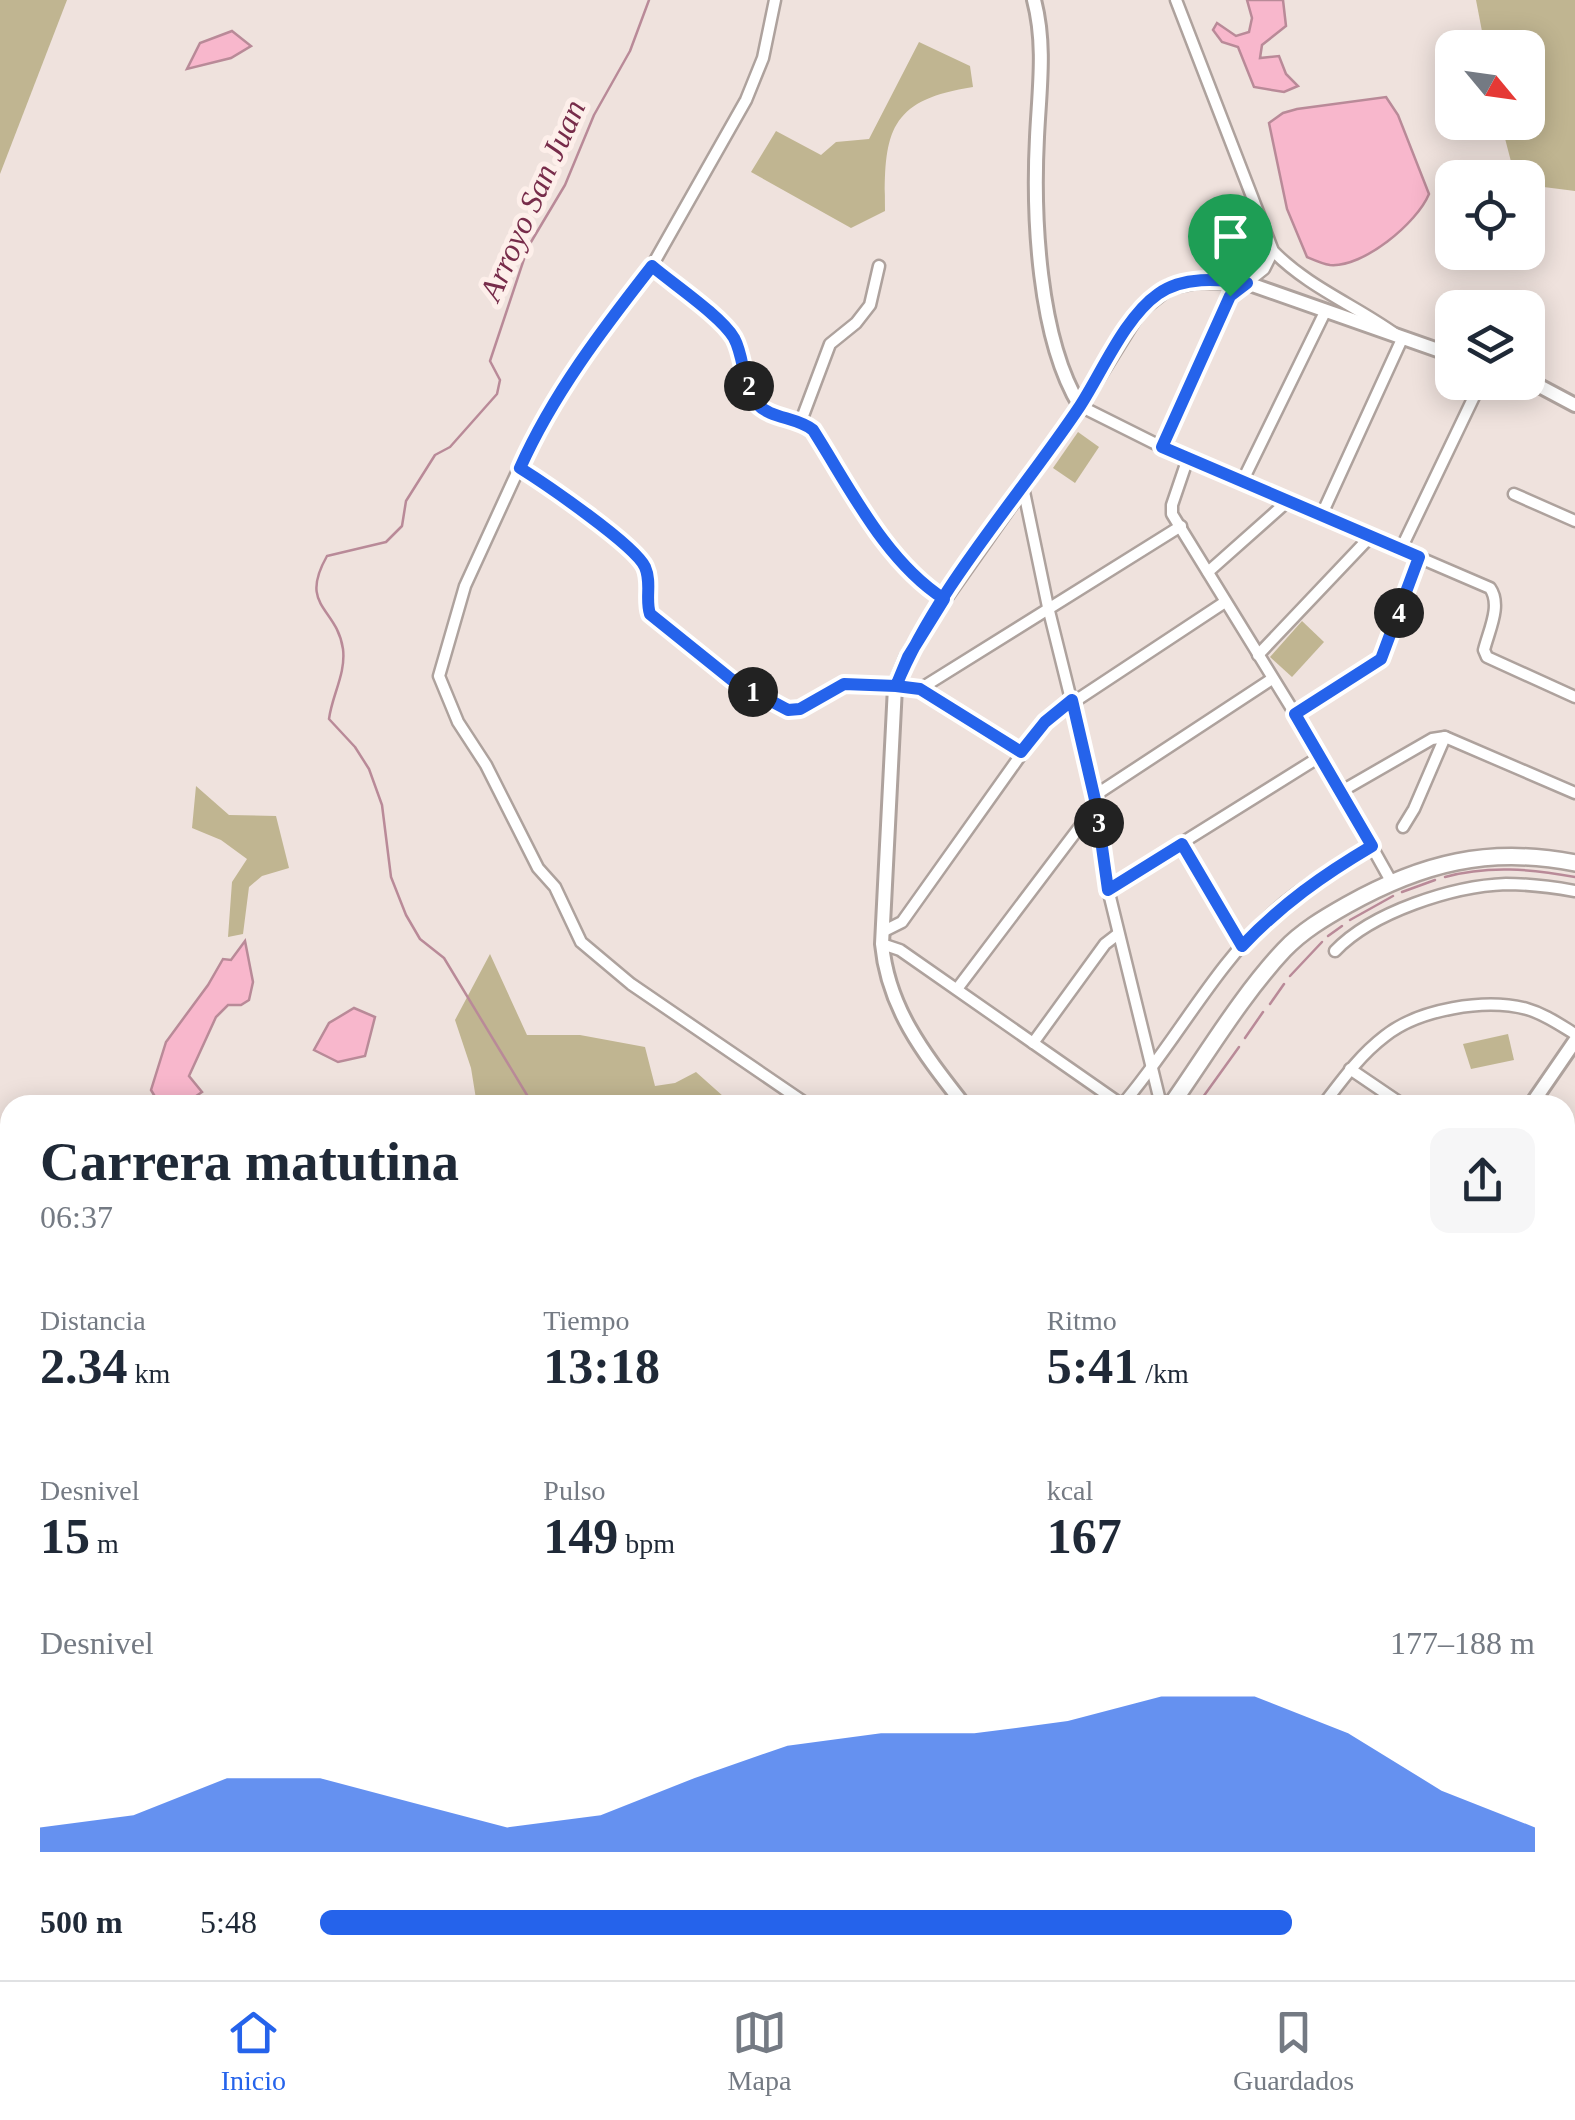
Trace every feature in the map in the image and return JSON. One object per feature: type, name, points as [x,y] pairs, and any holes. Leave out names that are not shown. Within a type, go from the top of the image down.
[{"type":"main road","points":[[1178,1095],[1282,952],[1314,924],[1391,881],[1461,859],[1538,857],[1575,863]]},
{"type":"street","points":[[776,0],[757,76],[652,266],[588,348],[532,442],[464,586],[440,676],[458,722],[486,765],[538,868],[555,887],[581,942],[631,984],[793,1095]]},
{"type":"street","points":[[1034,0],[1040,80],[1035,236],[1050,321],[1070,391],[1080,406],[1162,447],[1490,588],[1496,605],[1484,650],[1487,656],[1575,697]]},
{"type":"street","points":[[1176,0],[1273,251],[1293,272],[1344,299],[1402,339]]},
{"type":"street","points":[[1162,447],[1230,296],[1264,269],[1273,251]]},
{"type":"street","points":[[652,266],[728,330],[742,356],[754,402],[801,420],[813,430],[912,576],[944,599]]},
{"type":"street","points":[[801,420],[830,344],[856,323],[870,305],[878,266]]},
{"type":"street","points":[[956,1095],[913,1038],[884,968],[882,938],[896,686],[908,657],[944,599],[1080,406],[1139,312],[1170,287],[1199,280],[1247,283],[1435,350]]},
{"type":"street","points":[[1243,480],[1325,312]]},
{"type":"street","points":[[1322,514],[1402,339]]},
{"type":"street","points":[[1545,389],[1575,405]]},
{"type":"street","points":[[1401,549],[1471,400]]},
{"type":"street","points":[[1188,458],[1172,514],[1321,756],[1391,881]]},
{"type":"street","points":[[520,468],[635,553],[649,578],[650,614],[732,680],[788,710],[800,709],[844,684],[920,689],[1021,752]]},
{"type":"street","points":[[1022,487],[1096,800],[1108,890],[1158,1095]]},
{"type":"street","points":[[1514,494],[1575,521]]},
{"type":"street","points":[[1208,572],[1289,500]]},
{"type":"street","points":[[920,689],[1180,526]]},
{"type":"street","points":[[1258,655],[1370,536]]},
{"type":"street","points":[[1295,714],[1381,659],[1419,557]]},
{"type":"street","points":[[882,938],[902,922],[1045,722],[1072,700],[1225,602]]},
{"type":"street","points":[[957,989],[1096,800],[1272,679]]},
{"type":"street","points":[[1340,792],[1432,739],[1446,737],[1575,793]]},
{"type":"street","points":[[1403,827],[1446,737]]},
{"type":"street","points":[[1108,890],[1321,756]]},
{"type":"street","points":[[1182,844],[1242,946]]},
{"type":"street","points":[[1131,1095],[1152,1073],[1242,946],[1275,911],[1303,888],[1372,846]]},
{"type":"street","points":[[1335,950],[1364,928],[1445,894],[1504,884],[1575,891]]},
{"type":"street","points":[[1033,1043],[1106,944],[1118,934]]},
{"type":"street","points":[[882,938],[1108,1095]]},
{"type":"street","points":[[1330,1095],[1350,1069],[1388,1033],[1412,1021],[1468,1008],[1508,1006],[1547,1016],[1575,1038],[1538,1095]]},
{"type":"street","points":[[1350,1069],[1388,1095]]},
{"type":"shaded area","points":[[0,0],[67,0],[0,174]]},
{"type":"shaded area","points":[[1247,0],[1283,0],[1286,26],[1262,45],[1260,58],[1279,56],[1286,74],[1298,86],[1284,92],[1254,87],[1238,47],[1222,42],[1213,30],[1217,23],[1236,36],[1249,32],[1252,18]]},
{"type":"shaded area","points":[[1476,0],[1575,0],[1575,191],[1545,187],[1545,160],[1511,160],[1505,140],[1545,140],[1545,30],[1482,30]]},
{"type":"shaded area","points":[[232,31],[251,46],[231,58],[187,69],[200,43]]},
{"type":"shaded area","points":[[919,42],[970,66],[973,87],[923,101],[896,125],[886,161],[885,211],[851,228],[751,172],[776,131],[821,155],[836,142],[869,139]]},
{"type":"shaded area","points":[[1386,97],[1398,115],[1429,194],[1413,218],[1373,252],[1330,265],[1307,257],[1287,209],[1269,123],[1297,109]]},
{"type":"shaded area","points":[[1078,432],[1099,447],[1075,483],[1053,468]]},
{"type":"shaded area","points":[[1302,621],[1324,642],[1292,677],[1270,657]]},
{"type":"shaded area","points":[[196,786],[229,815],[276,816],[289,868],[262,876],[249,887],[243,934],[228,937],[232,882],[247,859],[221,840],[192,828]]},
{"type":"shaded area","points":[[245,941],[253,982],[249,1000],[241,1005],[228,1005],[216,1017],[189,1076],[202,1092],[154,1095],[151,1090],[166,1042],[223,959],[231,960]]},
{"type":"shaded area","points":[[490,954],[527,1035],[580,1035],[645,1047],[655,1086],[675,1083],[696,1072],[722,1095],[475,1095],[455,1020]]},
{"type":"shaded area","points":[[354,1008],[375,1017],[365,1056],[338,1062],[314,1050],[329,1023]]},
{"type":"shaded area","points":[[1508,1034],[1514,1060],[1471,1069],[1463,1044]]},
{"type":"waterway","name":"Arroyo San Juan","points":[[527,1095],[444,958],[420,939],[406,915],[391,877],[382,805],[369,769],[329,719],[343,649],[316,586],[327,556],[386,542],[402,526],[406,501],[435,455],[450,447],[497,394],[500,380],[490,361],[528,247],[565,185],[594,115],[630,51],[649,0]]},
{"type":"waterway","points":[[1445,877],[1510,870],[1575,877]]},
{"type":"waterway","points":[[1402,892],[1435,880]]},
{"type":"waterway","points":[[1350,920],[1393,896]]},
{"type":"waterway","points":[[1328,936],[1342,926]]},
{"type":"waterway","points":[[1290,976],[1322,942]]},
{"type":"waterway","points":[[1270,1004],[1284,984]]},
{"type":"waterway","points":[[1245,1038],[1263,1012]]},
{"type":"waterway","points":[[1204,1095],[1239,1047]]},
{"type":"route","points":[[1230,296],[1162,447],[1419,557],[1385,654],[1363,673],[1295,714],[1372,846],[1303,888],[1242,946],[1182,844],[1108,890],[1096,804],[1072,700],[1045,722],[1021,752],[920,689],[896,686],[908,657],[944,599],[912,576],[813,430],[801,420],[782,416],[754,402],[742,356],[728,330],[652,266],[588,348],[520,468],[635,553],[649,578],[650,614],[732,680],[788,710],[800,709],[844,684],[896,686],[908,657],[944,599],[1080,406],[1139,312],[1170,287],[1199,280],[1247,283],[1230,296]]}]
